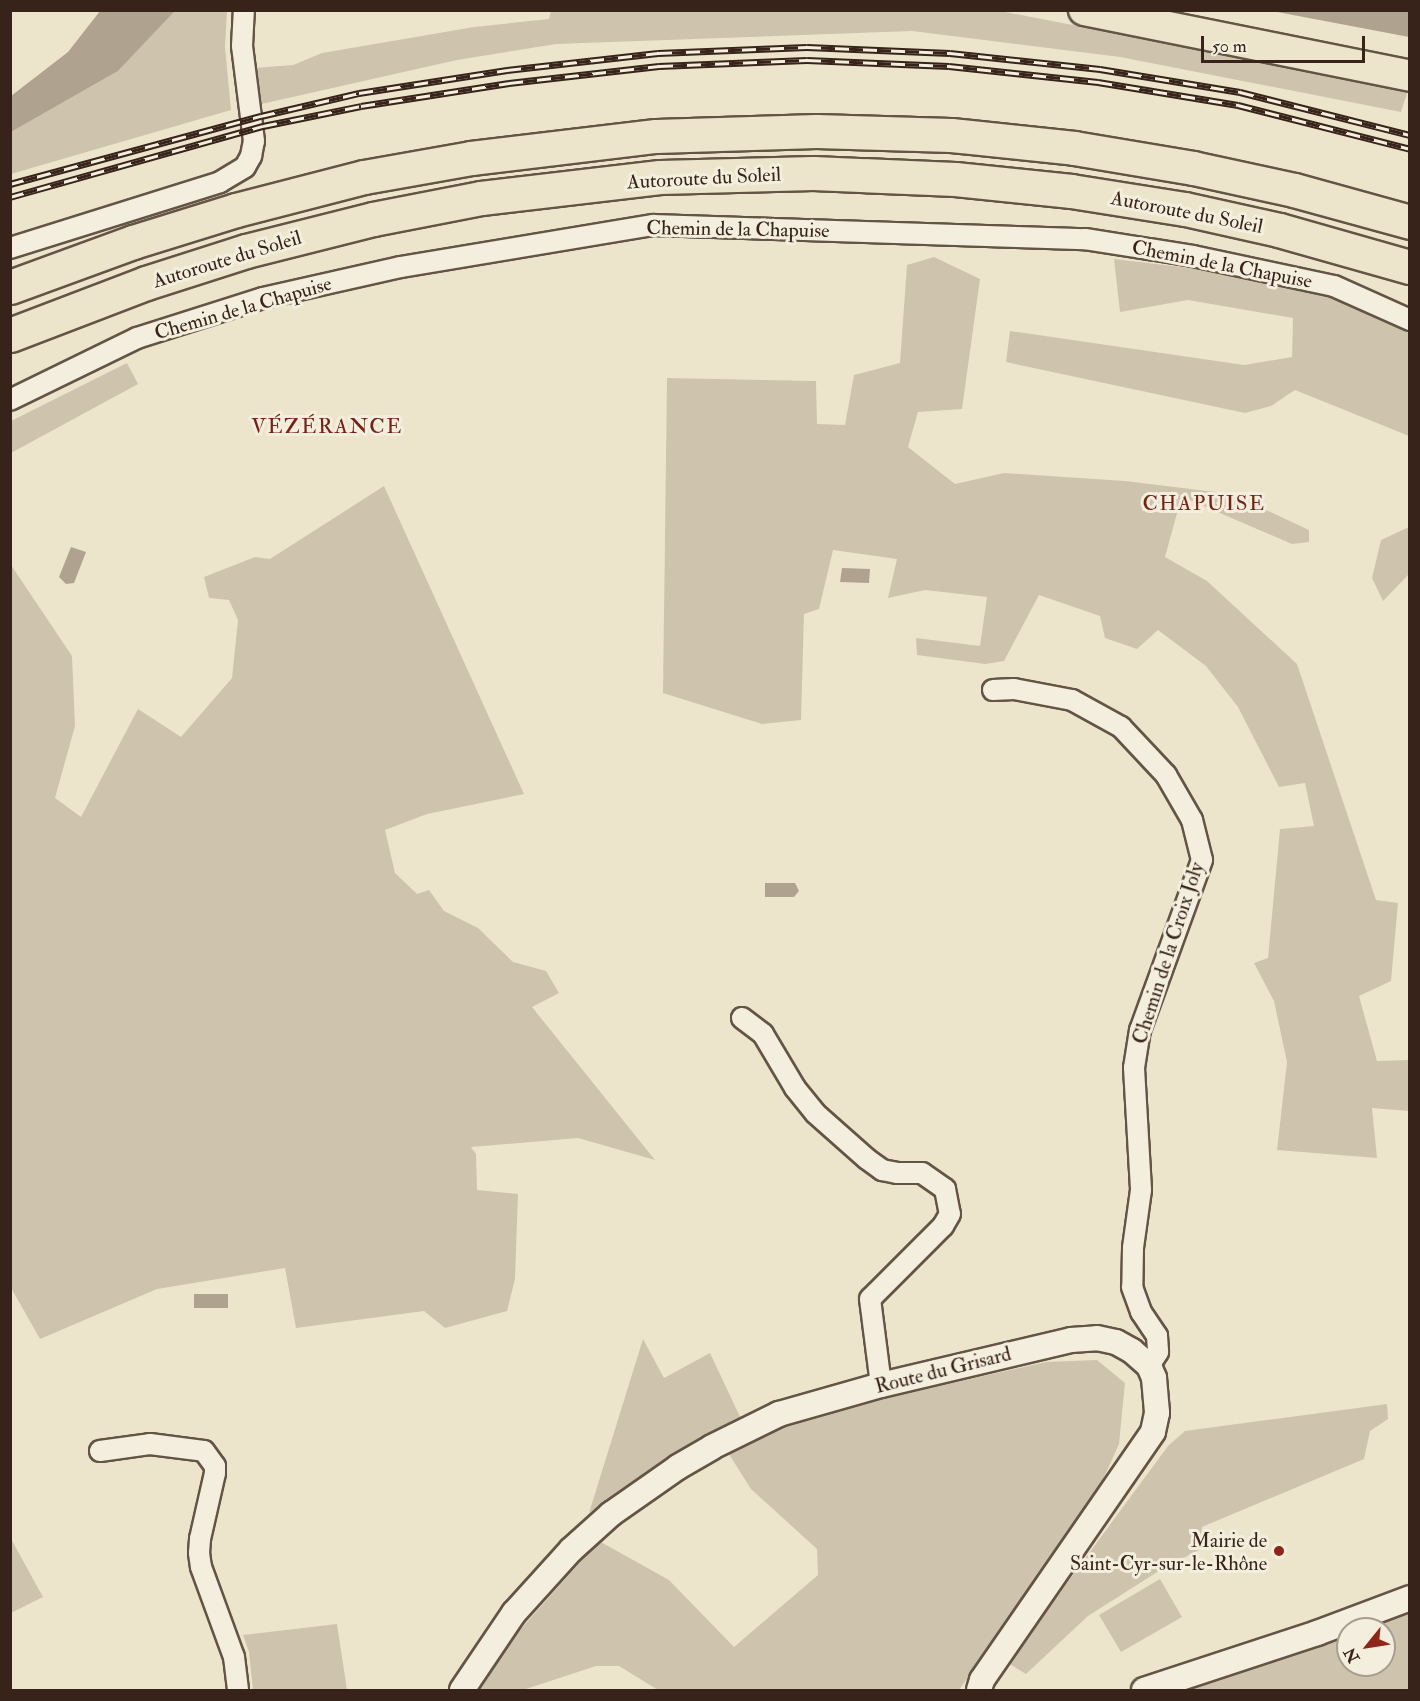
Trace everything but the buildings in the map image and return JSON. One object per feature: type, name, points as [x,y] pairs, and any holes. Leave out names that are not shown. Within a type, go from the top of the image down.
[{"type":"highway","points":[[10,287],[144,238],[236,210],[364,177],[471,158],[656,136],[827,131],[951,135],[1074,148],[1193,168],[1294,190],[1410,222]]},
{"type":"highway","name":"Autoroute du Soleil","points":[[10,335],[157,279],[246,251],[373,219],[481,198],[660,177],[813,173],[955,179],[1071,191],[1185,209],[1279,230],[1410,267]]},
{"type":"main road","points":[[1084,10],[1410,76]]},
{"type":"street","points":[[10,248],[220,182],[245,167],[251,156],[254,141],[242,46],[244,10]]},
{"type":"street","name":"Chemin de la Chapuise","points":[[10,400],[137,338],[263,298],[401,267],[653,225],[1085,238],[1193,256],[1334,286],[1410,320]]},
{"type":"street","name":"Chemin de la Croix Joly","points":[[993,690],[1014,688],[1072,700],[1121,727],[1166,775],[1192,820],[1202,860],[1140,1030],[1134,1068],[1141,1190],[1133,1248],[1132,1287],[1141,1312],[1158,1336],[1158,1352],[1149,1366]]},
{"type":"street","points":[[742,1018],[763,1034],[795,1088],[815,1113],[867,1159],[882,1170],[897,1173],[922,1173],[945,1189],[950,1214],[943,1226],[870,1299],[881,1385]]},
{"type":"street","name":"Route du Grisard","points":[[462,1690],[514,1613],[543,1578],[611,1514],[678,1467],[742,1431],[779,1414],[881,1385],[1071,1340],[1097,1338],[1116,1342],[1132,1351],[1149,1366]]},
{"type":"street","points":[[979,1690],[989,1671],[1153,1432],[1158,1395],[1149,1366]]},
{"type":"street","points":[[100,1451],[150,1444],[204,1451],[215,1466],[216,1473],[200,1539],[199,1553],[201,1567],[234,1657],[238,1690]]},
{"type":"street","points":[[1143,1690],[1317,1634],[1410,1598]]},
{"type":"shaded area","points":[[995,10],[1408,90],[1401,112],[1120,57],[912,31],[556,44],[457,60],[257,105],[253,68],[293,65],[322,53],[474,27],[549,19],[551,11]]},
{"type":"shaded area","points":[[100,11],[175,11],[118,71],[11,132],[11,96],[68,52]]},
{"type":"shaded area","points":[[175,11],[227,11],[225,47],[231,110],[11,174],[11,132],[118,71]]},
{"type":"shaded area","points":[[1272,11],[1409,11],[1409,37]]},
{"type":"shaded area","points":[[934,257],[980,279],[962,409],[918,412],[908,447],[955,484],[1004,473],[1125,481],[1232,494],[1309,530],[1309,542],[1292,544],[1185,498],[1179,506],[1165,557],[1207,581],[1297,664],[1376,900],[1398,903],[1391,981],[1359,996],[1377,1061],[1409,1060],[1409,1111],[1372,1108],[1377,1158],[1277,1150],[1287,1062],[1274,1001],[1254,963],[1268,958],[1280,829],[1314,826],[1305,783],[1279,787],[1238,707],[1206,666],[1158,630],[1137,649],[1105,638],[1100,616],[1039,595],[1004,661],[985,664],[917,655],[916,638],[980,646],[987,597],[925,590],[888,598],[897,559],[833,550],[819,609],[804,614],[801,720],[762,724],[663,693],[667,378],[816,381],[817,424],[845,425],[854,375],[900,363],[907,265]]},
{"type":"shaded area","points":[[1114,259],[1224,272],[1325,295],[1398,326],[1409,333],[1409,436],[1295,390],[1271,406],[1245,413],[1006,362],[1010,331],[1244,365],[1292,357],[1293,318],[1188,300],[1120,312]]},
{"type":"shaded area","points":[[127,363],[138,384],[11,453],[11,421]]},
{"type":"shaded area","points":[[384,486],[524,794],[427,814],[385,830],[395,873],[417,894],[429,890],[444,911],[478,928],[513,962],[546,971],[559,993],[532,1007],[655,1160],[578,1138],[471,1147],[476,1154],[477,1190],[518,1194],[515,1279],[507,1311],[445,1328],[424,1311],[296,1328],[285,1268],[157,1289],[40,1339],[10,1286],[11,565],[72,656],[75,726],[55,798],[81,817],[138,709],[181,737],[232,678],[238,620],[229,600],[209,598],[204,577],[255,557],[270,559]]},
{"type":"shaded area","points":[[1409,527],[1409,574],[1383,601],[1372,578],[1381,540]]},
{"type":"shaded area","points":[[71,547],[86,552],[74,583],[66,584],[59,577]]},
{"type":"shaded area","points":[[842,568],[870,569],[869,583],[840,582]]},
{"type":"shaded area","points":[[765,883],[795,883],[799,891],[794,897],[765,897]]},
{"type":"shaded area","points":[[194,1294],[228,1294],[228,1308],[194,1308]]},
{"type":"shaded area","points":[[643,1339],[664,1378],[710,1353],[741,1419],[652,1469],[589,1513]]},
{"type":"shaded area","points":[[1097,1360],[1125,1383],[1119,1444],[1097,1493],[959,1690],[658,1690],[619,1666],[596,1666],[523,1690],[477,1690],[510,1641],[599,1541],[669,1580],[734,1647],[818,1575],[817,1549],[751,1489],[725,1448],[778,1428],[894,1396],[1046,1362]]},
{"type":"shaded area","points":[[1387,1404],[1388,1419],[1370,1431],[1364,1459],[1202,1527],[1199,1550],[1162,1569],[1088,1616],[1026,1674],[1008,1663],[1168,1446],[1185,1431]]},
{"type":"shaded area","points":[[10,1537],[43,1597],[11,1613],[10,1613]]},
{"type":"shaded area","points":[[1160,1579],[1182,1617],[1121,1652],[1099,1615]]},
{"type":"shaded area","points":[[1409,1613],[1409,1690],[1189,1690],[1336,1638],[1336,1677],[1396,1677],[1396,1618]]},
{"type":"shaded area","points":[[337,1624],[347,1690],[253,1690],[249,1652],[243,1635]]},
{"type":"railway","points":[[10,184],[261,116],[359,93],[507,70],[658,53],[807,47],[950,53],[1100,69],[1240,92],[1410,135]]},
{"type":"railway","points":[[10,197],[263,126],[361,106],[509,83],[659,66],[807,60],[949,66],[1098,82],[1238,105],[1410,149]]},
{"type":"place","name":"Mairie de Saint-Cyr-sur-le-Rhône","points":[[1279,1551]]},
{"type":"district","name":"VÉZÉRANCE","points":[[327,427]]},
{"type":"district","name":"CHAPUISE","points":[[1204,504]]}]
